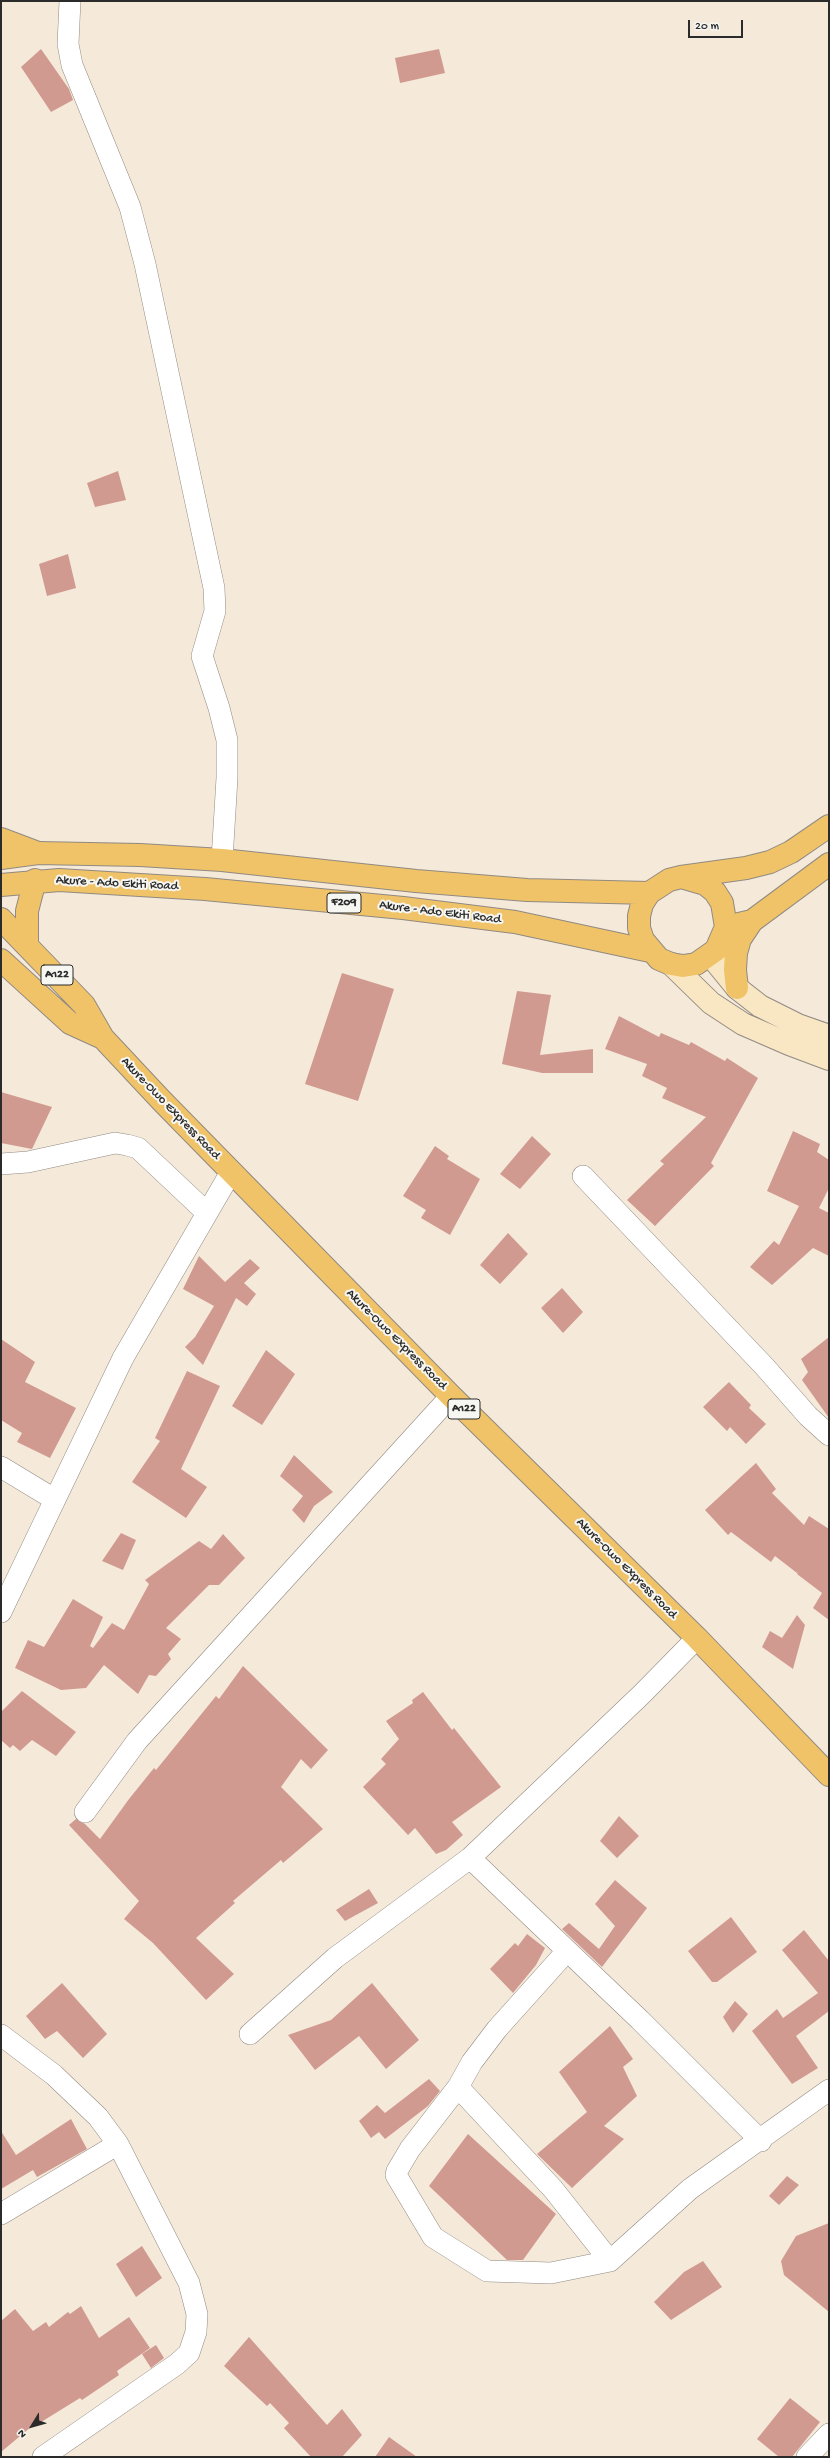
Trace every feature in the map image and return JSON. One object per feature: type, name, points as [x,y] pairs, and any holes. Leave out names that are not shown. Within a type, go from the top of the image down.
[{"type":"main road","points":[[829,826],[791,852],[770,862],[746,868],[669,880],[648,893],[642,904],[639,928],[643,940],[650,951],[659,959],[671,964],[711,1003],[743,1024],[788,1044],[829,1058]]},
{"type":"main road","points":[[1,839],[38,853]]},
{"type":"main road","name":"F209","points":[[38,853],[140,855],[222,860],[416,881],[527,890],[648,893]]},
{"type":"main road","points":[[1,858],[38,853]]},
{"type":"main road","points":[[737,988],[735,970],[736,953],[740,939],[752,921],[829,864]]},
{"type":"main road","points":[[671,964],[696,964],[710,955],[723,939],[726,927],[722,903],[715,892],[706,884],[682,877]]},
{"type":"main road","points":[[27,944],[27,911],[35,880]]},
{"type":"main road","name":"Akure - Ado Ekiti Road","points":[[1,885],[35,880],[59,880],[205,889],[403,908],[516,922],[650,951]]},
{"type":"main road","name":"Akure-Owo Express Road","points":[[1,919],[27,944],[84,1005],[103,1038],[231,1172],[451,1396],[697,1638],[829,1775]]},
{"type":"main road","points":[[726,927],[752,921]]},
{"type":"main road","points":[[710,955],[737,988],[760,1006],[798,1025],[829,1036]]},
{"type":"main road","name":"Akure-Owo Express Road","points":[[1,960],[70,1023],[103,1038]]},
{"type":"street","points":[[70,1],[68,44],[72,65],[130,207],[146,264],[214,588],[215,611],[202,656],[227,740],[227,778],[222,860]]},
{"type":"street","points":[[1,1164],[28,1162],[115,1144],[127,1145],[138,1148],[207,1213]]},
{"type":"street","points":[[1,1612],[123,1358],[231,1172]]},
{"type":"street","points":[[583,1176],[829,1435]]},
{"type":"street","points":[[85,1812],[137,1741],[451,1396]]},
{"type":"street","points":[[1,1467],[54,1499]]},
{"type":"street","points":[[250,2034],[335,1958],[470,1858],[642,1694],[697,1638]]},
{"type":"street","points":[[470,1858],[761,2141]]},
{"type":"street","points":[[567,1951],[497,2029],[472,2062],[458,2087],[410,2148],[397,2171],[396,2175],[433,2237],[487,2270],[551,2273],[610,2260],[690,2190],[761,2141],[829,2090]]},
{"type":"street","points":[[1,2035],[54,2075],[98,2117],[118,2144],[189,2283],[197,2314],[196,2332],[189,2353],[177,2364],[43,2457]]},
{"type":"street","points":[[458,2087],[553,2189],[610,2260]]},
{"type":"street","points":[[1,2214],[118,2144]]},
{"type":"street","points":[[807,2457],[829,2434]]},
{"type":"building","points":[[41,49],[69,89],[73,100],[51,112],[21,67]]},
{"type":"building","points":[[439,49],[445,73],[400,83],[395,58]]},
{"type":"building","points":[[118,471],[126,500],[95,507],[87,483]]},
{"type":"building","points":[[68,554],[76,588],[47,596],[39,564]]},
{"type":"building","points":[[342,973],[394,989],[358,1101],[305,1084]]},
{"type":"building","points":[[517,991],[551,995],[540,1055],[593,1049],[593,1073],[542,1073],[502,1064]]},
{"type":"building","points":[[619,1016],[659,1037],[661,1033],[689,1045],[691,1042],[725,1061],[727,1058],[758,1078],[711,1163],[714,1166],[655,1226],[627,1200],[664,1164],[660,1161],[706,1117],[662,1098],[667,1088],[642,1076],[647,1064],[605,1049]]},
{"type":"building","points":[[1,1092],[52,1107],[32,1149],[1,1143]]},
{"type":"building","points":[[793,1131],[820,1144],[817,1152],[829,1160],[829,1188],[819,1208],[829,1213],[829,1256],[813,1248],[772,1285],[750,1267],[774,1241],[779,1245],[799,1206],[767,1191]]},
{"type":"building","points":[[532,1136],[551,1154],[520,1189],[500,1174]]},
{"type":"building","points":[[435,1146],[449,1156],[447,1159],[480,1179],[450,1235],[421,1218],[426,1210],[403,1196]]},
{"type":"building","points":[[508,1233],[528,1254],[500,1284],[480,1265]]},
{"type":"building","points":[[199,1256],[225,1282],[250,1259],[260,1268],[244,1283],[256,1294],[247,1306],[236,1298],[203,1365],[185,1347],[195,1337],[214,1306],[183,1289]]},
{"type":"building","points":[[562,1288],[583,1312],[563,1333],[541,1308]]},
{"type":"building","points":[[829,1337],[829,1418],[802,1380],[808,1372],[801,1359]]},
{"type":"building","points":[[1,1339],[35,1362],[25,1382],[76,1408],[50,1458],[17,1442],[22,1433],[1,1420]]},
{"type":"building","points":[[266,1350],[295,1374],[262,1425],[232,1406]]},
{"type":"building","points":[[187,1371],[220,1386],[181,1469],[207,1487],[186,1518],[132,1482],[160,1441],[155,1438]]},
{"type":"building","points":[[729,1382],[751,1405],[749,1408],[766,1424],[746,1444],[730,1427],[727,1431],[703,1407]]},
{"type":"building","points":[[294,1455],[333,1492],[314,1506],[304,1523],[292,1510],[303,1496],[280,1476]]},
{"type":"building","points":[[756,1463],[776,1489],[772,1493],[804,1525],[809,1516],[829,1529],[829,1620],[813,1608],[822,1593],[797,1574],[798,1572],[797,1573],[775,1556],[771,1562],[731,1532],[728,1535],[705,1510]]},
{"type":"building","points":[[121,1533],[136,1540],[123,1570],[102,1561]]},
{"type":"building","points":[[223,1534],[245,1558],[219,1585],[209,1585],[166,1628],[181,1639],[168,1654],[171,1659],[156,1676],[149,1675],[138,1694],[104,1665],[86,1688],[61,1690],[15,1668],[28,1640],[44,1647],[73,1599],[103,1617],[90,1646],[93,1648],[112,1623],[124,1630],[149,1584],[145,1580],[199,1541],[211,1549]]},
{"type":"building","points":[[797,1615],[805,1625],[793,1669],[762,1647],[770,1631],[782,1638]]},
{"type":"building","points":[[243,1666],[328,1750],[311,1769],[301,1759],[281,1787],[323,1829],[283,1863],[281,1860],[233,1901],[235,1903],[196,1938],[234,1974],[206,2000],[153,1943],[124,1919],[139,1901],[69,1825],[76,1819],[85,1824],[100,1839],[154,1768],[156,1770],[216,1696],[219,1699]]},
{"type":"building","points":[[22,1691],[76,1732],[56,1756],[32,1740],[20,1751],[13,1745],[10,1748],[1,1740],[1,1712]]},
{"type":"building","points":[[423,1692],[452,1730],[454,1728],[501,1787],[452,1822],[463,1835],[446,1850],[436,1854],[415,1828],[408,1835],[363,1787],[386,1764],[381,1759],[399,1739],[386,1721],[413,1703],[412,1700]]},
{"type":"building","points":[[619,1816],[639,1836],[617,1858],[600,1841]]},
{"type":"building","points":[[615,1880],[647,1908],[602,1967],[562,1929],[569,1923],[599,1949],[615,1926],[595,1904]]},
{"type":"building","points":[[369,1889],[378,1903],[345,1921],[336,1910]]},
{"type":"building","points":[[731,1917],[757,1952],[717,1982],[712,1982],[688,1951]]},
{"type":"building","points":[[804,1930],[829,1961],[829,2011],[796,2036],[818,2068],[792,2084],[752,2031],[777,2009],[783,2018],[818,1993],[782,1950]]},
{"type":"building","points":[[527,1934],[545,1948],[536,1965],[513,1993],[490,1969],[515,1943],[518,1946]]},
{"type":"building","points":[[62,1983],[107,2034],[83,2058],[57,2031],[45,2039],[26,2016]]},
{"type":"building","points":[[372,1983],[419,2040],[386,2069],[359,2036],[315,2070],[288,2035],[331,2020]]},
{"type":"building","points":[[735,2001],[748,2014],[733,2033],[723,2017]]},
{"type":"building","points":[[610,2026],[633,2059],[623,2067],[637,2096],[604,2126],[624,2139],[572,2188],[537,2154],[587,2112],[559,2072]]},
{"type":"building","points":[[429,2079],[440,2091],[428,2106],[385,2139],[379,2132],[371,2138],[359,2121],[377,2105],[385,2113]]},
{"type":"building","points":[[71,2119],[87,2149],[37,2177],[33,2170],[1,2189],[1,2131],[16,2155]]},
{"type":"building","points":[[468,2134],[556,2214],[523,2260],[507,2260],[429,2186]]},
{"type":"building","points":[[787,2176],[799,2185],[779,2205],[769,2196]]},
{"type":"building","points":[[829,2223],[829,2312],[784,2275],[781,2261],[796,2236]]},
{"type":"building","points":[[142,2246],[162,2278],[136,2297],[116,2264]]},
{"type":"building","points":[[703,2261],[722,2287],[671,2320],[654,2302],[684,2272]]},
{"type":"building","points":[[81,2306],[99,2338],[129,2317],[150,2348],[117,2371],[119,2375],[82,2400],[80,2398],[38,2424],[37,2422],[1,2452],[1,2321],[15,2309],[33,2331],[46,2322],[49,2327],[68,2312],[70,2314]]},
{"type":"building","points":[[249,2337],[327,2425],[342,2409],[362,2435],[342,2457],[311,2457],[284,2428],[289,2423],[270,2403],[267,2406],[224,2366]]},
{"type":"building","points":[[156,2345],[164,2358],[151,2368],[142,2354]]},
{"type":"building","points":[[790,2398],[820,2422],[792,2457],[779,2457],[757,2439]]},
{"type":"building","points":[[389,2437],[417,2457],[375,2457]]}]
